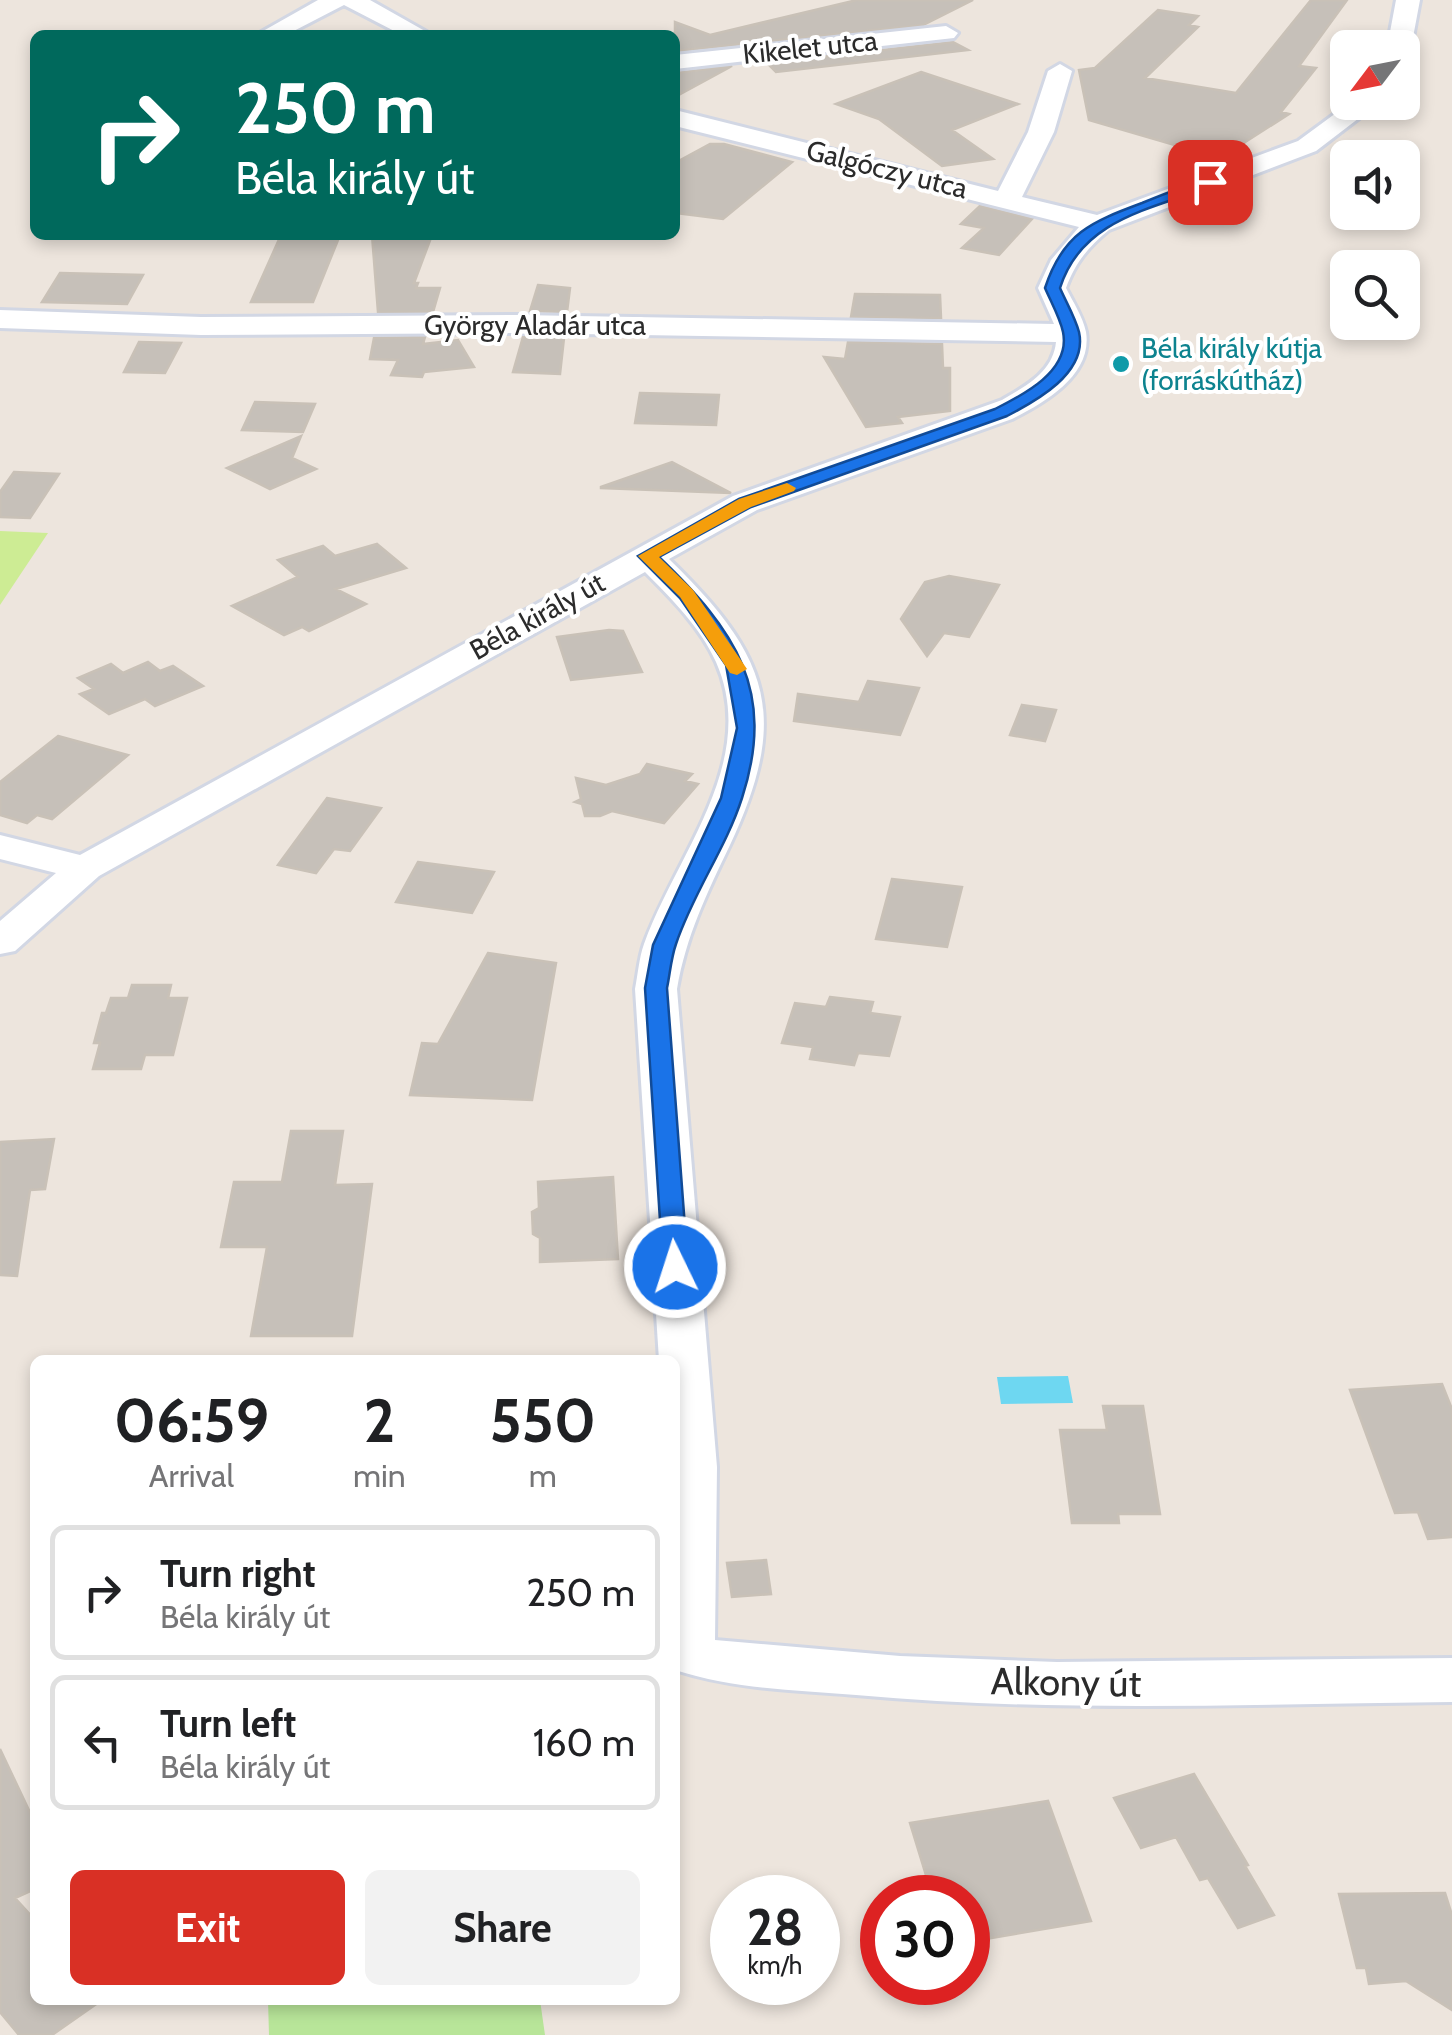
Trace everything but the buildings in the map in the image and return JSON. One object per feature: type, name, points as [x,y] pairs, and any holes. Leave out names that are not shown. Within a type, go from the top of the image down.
[{"type":"street","points":[[278,30],[336,0]]},
{"type":"street","points":[[352,0],[410,30]]},
{"type":"street","points":[[1402,30],[1408,0]]},
{"type":"street","name":"Kikelet utca","points":[[680,61],[946,32]]},
{"type":"street","points":[[1008,198],[1041,132],[1060,71]]},
{"type":"street","name":"Galgóczy utca","points":[[680,119],[1008,198],[1099,224]]},
{"type":"street","points":[[1071,332],[1052,288],[1060,264],[1076,242],[1099,224],[1308,146],[1343,120]]},
{"type":"street","name":"György Aladár utca","points":[[0,319],[201,326],[518,324],[1071,332]]},
{"type":"street","name":"Béla király út","points":[[0,942],[84,868],[745,503],[1001,412],[1034,396],[1050,382],[1071,352],[1071,332]]},
{"type":"street","name":"Alkony út","points":[[647,556],[686,594],[736,665],[747,728],[732,798],[664,945],[656,988],[691,1468],[688,1644],[694,1655],[714,1663],[879,1677],[1143,1685],[1452,1680]]},
{"type":"street","points":[[0,847],[84,868]]},
{"type":"green space","points":[[0,531],[48,533],[0,605]]},
{"type":"green space","points":[[268,2005],[541,2005],[545,2035],[269,2035]]},
{"type":"water","points":[[1068,1376],[1073,1403],[1001,1404],[997,1377]]},
{"type":"slow traffic","points":[[737,669],[686,594],[647,556],[745,503],[787,488]]},
{"type":"place","name":"Béla király kútja (forráskútház)","points":[[1121,364]]},
{"type":"route","points":[[675,1267],[656,988],[664,945],[732,798],[747,728],[736,665],[686,594],[647,556],[745,503],[1001,412],[1034,396],[1050,382],[1071,352],[1071,332],[1052,288],[1060,264],[1076,242],[1099,224],[1210,182]]}]
